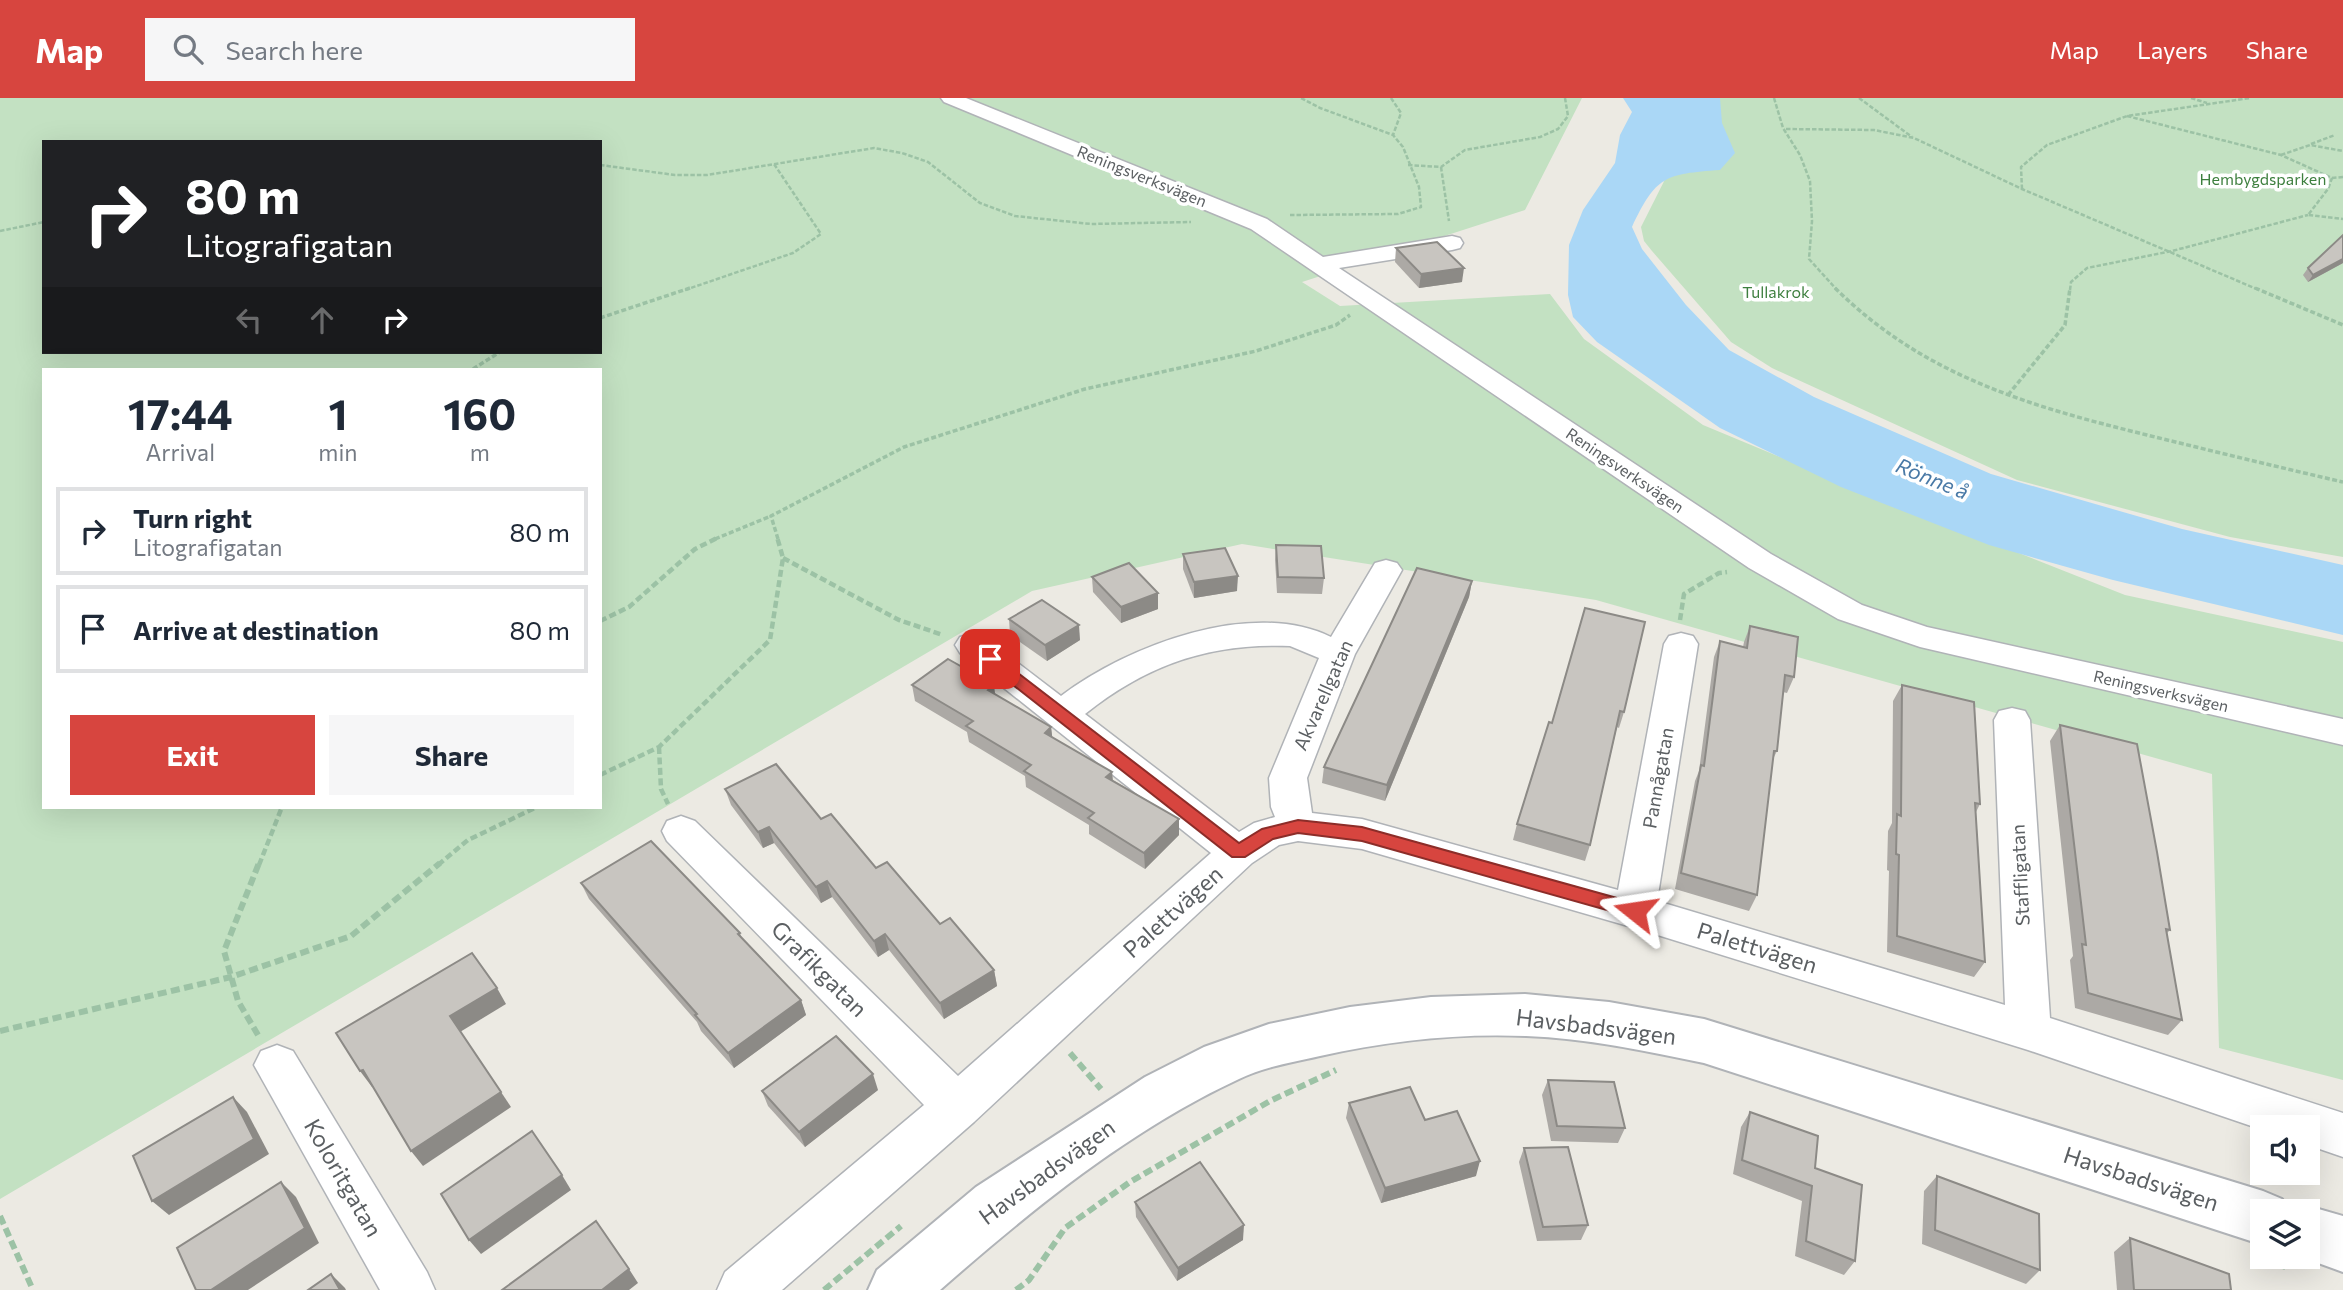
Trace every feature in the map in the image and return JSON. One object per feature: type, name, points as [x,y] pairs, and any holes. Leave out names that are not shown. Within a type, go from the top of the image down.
[{"type":"street","name":"Reningsverksvägen","points":[[950,98],[1269,230],[1773,569],[1850,612],[1900,631],[2343,732]]},
{"type":"street","points":[[1321,264],[1452,243]]},
{"type":"street","name":"Akvarellgatan","points":[[1298,827],[1290,807],[1288,778],[1338,654],[1386,570]]},
{"type":"street","points":[[1061,715],[1121,670],[1181,645],[1241,636],[1295,635],[1338,654]]},
{"type":"street","name":"Pannågatan","points":[[1635,911],[1681,644]]},
{"type":"street","points":[[972,645],[1238,852]]},
{"type":"street","name":"Staffligatan","points":[[2012,720],[2028,1031]]},
{"type":"street","name":"Palettvägen","points":[[743,1290],[957,1107],[1238,852],[1268,834],[1298,827],[1362,834],[1635,911],[2028,1031],[2343,1135]]},
{"type":"street","name":"Grafikgatan","points":[[681,831],[957,1107]]},
{"type":"street","name":"Havsbadsvägen","points":[[897,1290],[995,1206],[1163,1093],[1222,1063],[1269,1045],[1350,1028],[1432,1018],[1525,1015],[1609,1023],[1704,1041],[2250,1234]]},
{"type":"street","name":"Koloritgatan","points":[[277,1065],[409,1290]]},
{"type":"street","points":[[2320,1249],[2343,1244]]},
{"type":"path","points":[[602,165],[675,175],[707,175],[874,148],[895,149],[943,171],[975,201],[1007,214],[1046,221],[1194,222],[1237,215],[1398,214],[1421,207],[1419,187],[1403,147],[1393,135],[1320,108],[1301,98]]},
{"type":"path","points":[[1391,98],[1401,113],[1393,135]]},
{"type":"path","points":[[1408,165],[1441,167],[1465,150],[1540,137],[1558,129],[1568,116],[1565,98]]},
{"type":"path","points":[[1774,98],[1776,111],[1790,143],[1802,157],[1809,183],[1814,226],[1808,259],[1829,284],[1897,339],[1940,367],[2063,414],[2343,482]]},
{"type":"path","points":[[1859,98],[1914,138],[2022,189],[2343,325]]},
{"type":"path","points":[[2191,98],[2209,103]]},
{"type":"path","points":[[2022,189],[2021,167],[2047,145],[2127,116],[2250,98]]},
{"type":"path","points":[[2127,116],[2281,155],[2332,178],[2343,177]]},
{"type":"path","points":[[1786,130],[1874,130],[1914,138]]},
{"type":"path","points":[[2281,155],[2335,135]]},
{"type":"path","points":[[2310,145],[2343,151]]},
{"type":"path","points":[[602,317],[793,253],[821,234],[774,164]]},
{"type":"path","points":[[1441,167],[1452,243]]},
{"type":"path","points":[[2308,215],[2328,189],[2332,178]]},
{"type":"path","points":[[2008,395],[2065,325],[2071,282],[2087,268],[2172,251],[2308,215],[2343,219]]},
{"type":"path","points":[[0,231],[42,222]]},
{"type":"path","points":[[602,620],[629,607],[695,549],[735,528],[771,516],[904,447],[1084,389],[1256,351],[1336,324],[1372,299]]},
{"type":"path","points":[[474,368],[497,354]]},
{"type":"path","points":[[602,774],[659,747],[770,640],[783,558],[771,516]]},
{"type":"path","points":[[783,558],[899,620],[972,645]]},
{"type":"path","points":[[1681,644],[1679,632],[1684,594],[1719,573],[1773,569]]},
{"type":"path","points":[[659,747],[662,789],[681,831]]},
{"type":"path","points":[[277,1065],[238,1001],[224,951],[281,809]]},
{"type":"path","points":[[0,1031],[231,977],[351,936],[468,840],[533,809]]},
{"type":"path","points":[[1047,1027],[1104,1092],[1092,1098]]},
{"type":"path","points":[[1016,1290],[1029,1280],[1065,1228],[1130,1182],[1270,1101],[1347,1064],[1321,1068]]},
{"type":"path","points":[[0,1216],[33,1290]]},
{"type":"path","points":[[824,1290],[912,1217]]},
{"type":"green space","points":[[0,98],[1582,98],[1525,210],[1302,282],[1340,306],[1550,294],[1584,339],[1703,425],[2125,595],[2343,642],[2343,1080],[2219,1048],[2212,774],[1596,600],[1242,544],[1032,591],[0,1199]]},
{"type":"green space","points":[[1706,98],[2343,98],[2343,557],[2230,537],[2017,480],[1772,368],[1731,342],[1644,241],[1641,227]]},
{"type":"water","name":"Rönne å","points":[[1623,98],[1720,98],[1722,123],[1735,153],[1720,170],[1686,173],[1664,181],[1648,197],[1632,227],[1642,249],[1686,305],[1729,350],[1814,397],[1991,474],[2182,529],[2343,565],[2343,635],[2113,580],[1989,545],[1841,487],[1720,428],[1597,342],[1573,317],[1568,295],[1569,245],[1583,210],[1615,163],[1620,135],[1632,112]]},
{"type":"building","points":[[2343,235],[2343,259],[2313,275],[2308,268]]},
{"type":"building","points":[[1437,242],[1464,268],[1421,274],[1396,248]]},
{"type":"building","points":[[1276,545],[1321,546],[1324,578],[1278,577]]},
{"type":"building","points":[[1225,548],[1238,576],[1194,582],[1183,554]]},
{"type":"building","points":[[1129,563],[1158,593],[1121,607],[1092,577]]},
{"type":"building","points":[[1417,568],[1472,581],[1387,785],[1324,767]]},
{"type":"building","points":[[1042,600],[1079,625],[1045,645],[1009,619]]},
{"type":"building","points":[[1585,608],[1645,622],[1624,712],[1620,711],[1590,845],[1517,824],[1549,722],[1552,723]]},
{"type":"building","points":[[1750,626],[1798,637],[1794,677],[1785,675],[1757,895],[1681,873],[1701,765],[1704,766],[1720,641],[1747,648]]},
{"type":"building","points":[[948,659],[994,685],[988,690],[1051,727],[1045,733],[1112,772],[1106,777],[1179,819],[1144,853],[1088,818],[1094,813],[1024,771],[1031,765],[966,726],[973,721],[912,685]]},
{"type":"building","points":[[1902,685],[1974,702],[1980,804],[1975,803],[1985,962],[1897,936],[1899,855],[1896,854],[1897,814],[1901,816]]},
{"type":"building","points":[[2060,725],[2137,744],[2170,930],[2166,929],[2182,1020],[2088,993],[2082,944],[2086,945]]},
{"type":"building","points":[[776,764],[821,819],[831,814],[876,868],[887,862],[940,924],[950,918],[994,970],[940,1003],[885,934],[874,941],[827,881],[816,887],[769,827],[758,832],[725,789]]},
{"type":"building","points":[[651,841],[801,1000],[728,1053],[581,883]]},
{"type":"building","points":[[472,953],[497,988],[450,1016],[501,1092],[411,1151],[363,1070],[360,1071],[336,1033]]},
{"type":"building","points":[[836,1036],[873,1074],[799,1132],[762,1091]]},
{"type":"building","points":[[1548,1080],[1614,1082],[1625,1128],[1557,1126]]},
{"type":"building","points":[[1410,1087],[1425,1120],[1457,1111],[1480,1161],[1385,1188],[1349,1103]]},
{"type":"building","points":[[233,1097],[254,1139],[152,1201],[133,1156]]},
{"type":"building","points":[[1750,1112],[1818,1136],[1815,1168],[1862,1185],[1855,1261],[1806,1241],[1812,1186],[1742,1160]]},
{"type":"building","points":[[532,1131],[562,1175],[469,1240],[441,1194]]},
{"type":"building","points":[[1568,1147],[1588,1225],[1543,1227],[1524,1148]]},
{"type":"building","points":[[1200,1162],[1244,1225],[1178,1268],[1135,1202]]},
{"type":"building","points":[[1937,1176],[2039,1214],[2040,1270],[1935,1230]]},
{"type":"building","points":[[281,1182],[305,1228],[211,1290],[196,1290],[177,1248]]},
{"type":"building","points":[[596,1221],[629,1269],[602,1290],[502,1290]]},
{"type":"building","points":[[2130,1238],[2229,1274],[2231,1290],[2134,1290]]},
{"type":"building","points":[[331,1274],[340,1290],[308,1290]]},
{"type":"route","points":[[990,659],[1238,852],[1268,834],[1298,827],[1362,834],[1635,911]]},
{"type":"park label","name":"Hembygdsparken","points":[[2263,179]]},
{"type":"park label","name":"Tullakrok","points":[[1776,292]]}]
